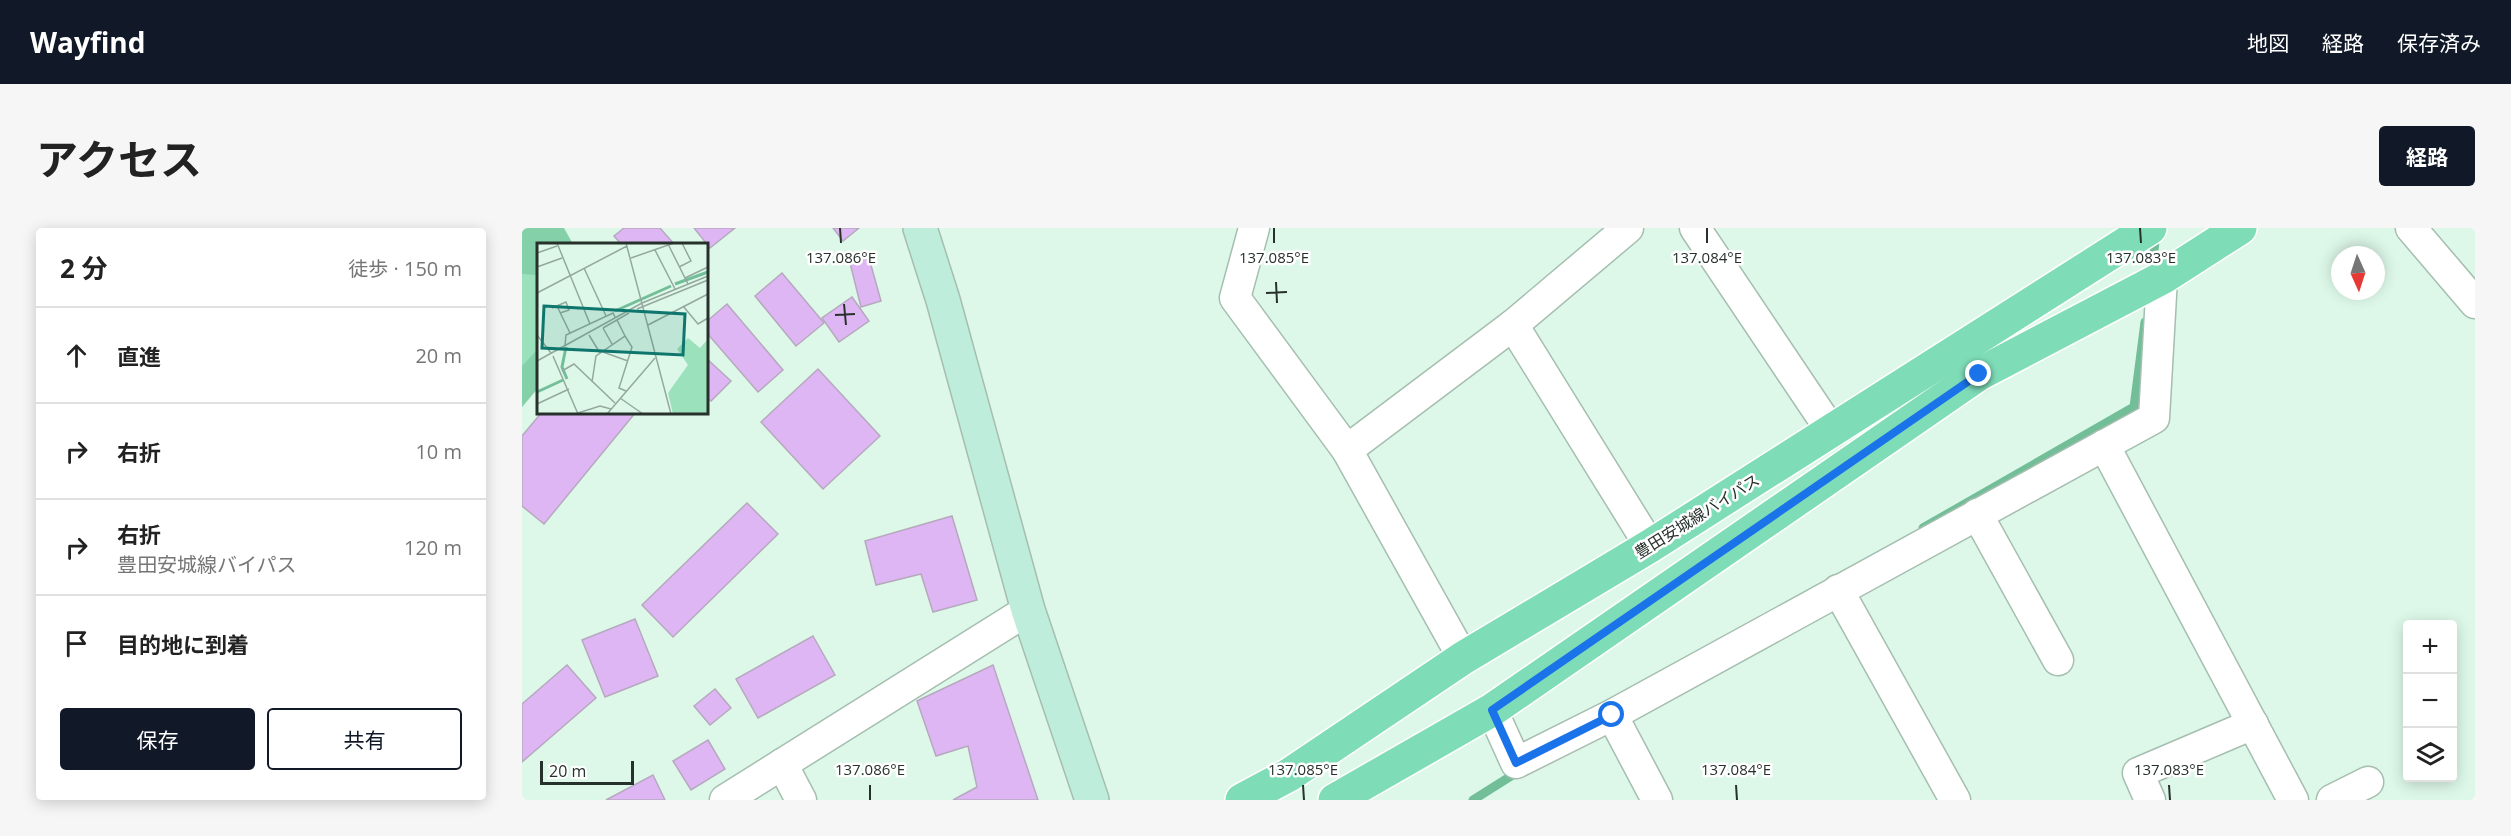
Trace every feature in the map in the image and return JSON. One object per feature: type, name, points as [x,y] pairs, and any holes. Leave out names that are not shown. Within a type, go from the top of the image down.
[{"type":"main road","name":"豊田安城線バイパス","points":[[1242,800],[1289,775],[1463,658],[1650,546],[2150,228]]},
{"type":"main road","points":[[1335,800],[1492,710],[1979,374],[2162,279],[2240,228]]},
{"type":"street","points":[[920,228],[943,300],[1028,610],[1092,800]]},
{"type":"street","points":[[1254,228],[1235,298],[1347,450],[1463,658]]},
{"type":"street","points":[[1347,450],[1513,325],[1628,228]]},
{"type":"street","points":[[1695,228],[1832,432]]},
{"type":"street","points":[[2411,228],[2475,303]]},
{"type":"street","points":[[1492,710],[1516,763],[1612,715],[2154,418],[2162,279]]},
{"type":"street","points":[[1513,325],[1650,546]]},
{"type":"street","points":[[2104,445],[2293,800]]},
{"type":"street","points":[[1977,514],[2058,660]]},
{"type":"street","points":[[1838,590],[1955,800]]},
{"type":"street","points":[[725,800],[1028,610]]},
{"type":"street","points":[[1612,715],[1657,800]]},
{"type":"street","points":[[2150,800],[2138,773],[2253,724]]},
{"type":"street","points":[[782,764],[801,800]]},
{"type":"street","points":[[2332,800],[2368,782]]},
{"type":"green space","points":[[522,228],[537,243],[537,389],[522,407]]},
{"type":"green space","points":[[522,228],[564,228],[572,243],[537,243],[537,275],[522,274]]},
{"type":"green space","points":[[537,350],[537,389],[522,407],[522,366]]},
{"type":"building","points":[[624,228],[660,228],[673,243],[620,243],[614,236]]},
{"type":"building","points":[[694,228],[735,228],[710,248]]},
{"type":"building","points":[[833,228],[859,228],[843,241]]},
{"type":"building","points":[[869,258],[881,301],[861,307],[850,263]]},
{"type":"building","points":[[782,273],[824,323],[796,346],[755,296]]},
{"type":"building","points":[[852,297],[869,321],[839,342],[822,318]]},
{"type":"building","points":[[727,304],[783,370],[758,392],[708,334],[708,320]]},
{"type":"building","points":[[708,360],[731,381],[711,401],[708,399]]},
{"type":"building","points":[[818,369],[880,436],[823,489],[761,422]]},
{"type":"building","points":[[540,414],[634,414],[544,524],[522,506],[522,436]]},
{"type":"building","points":[[747,503],[778,534],[673,637],[642,605]]},
{"type":"building","points":[[952,516],[977,600],[933,612],[921,574],[876,585],[865,541]]},
{"type":"building","points":[[635,619],[658,676],[605,697],[582,640]]},
{"type":"building","points":[[813,636],[835,675],[758,718],[736,679]]},
{"type":"building","points":[[567,665],[596,698],[522,762],[522,704]]},
{"type":"building","points":[[993,665],[1038,800],[953,800],[977,787],[968,746],[936,756],[917,701]]},
{"type":"building","points":[[715,689],[731,708],[710,725],[694,706]]},
{"type":"building","points":[[708,740],[725,769],[691,790],[673,761]]},
{"type":"building","points":[[653,775],[665,800],[606,800]]},
{"type":"waterway","points":[[2151,276],[2156,233]]},
{"type":"waterway","points":[[1923,528],[2134,407],[2145,322]]},
{"type":"waterway","points":[[1473,800],[1519,771]]},
{"type":"route","points":[[1612,715],[1516,763],[1492,710],[1979,374]]}]
